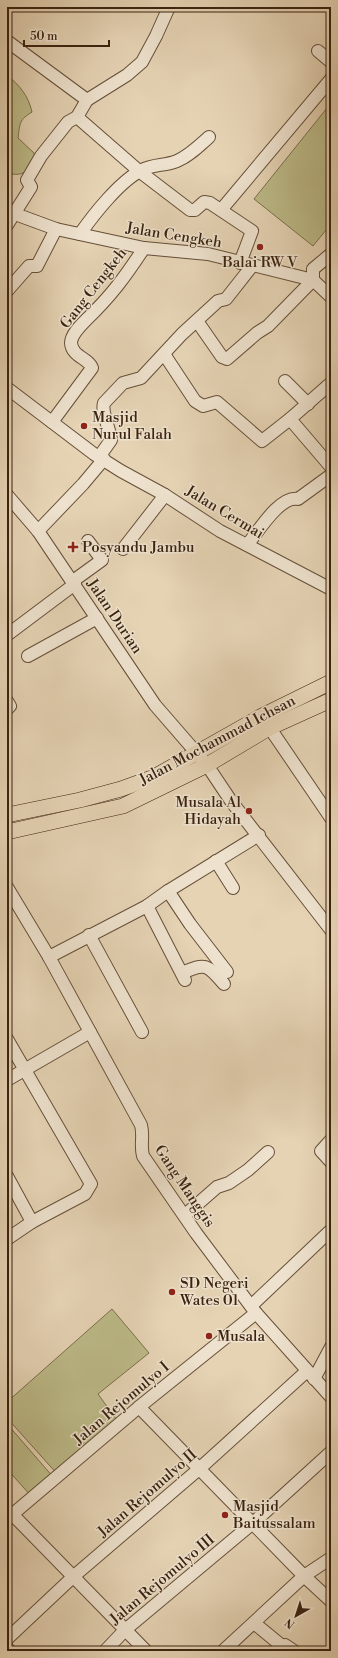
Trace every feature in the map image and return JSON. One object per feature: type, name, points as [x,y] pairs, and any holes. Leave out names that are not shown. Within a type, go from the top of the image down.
[{"type":"main road","name":"Jalan Mochammad Ichsan","points":[[7,832],[123,806],[207,765],[265,722],[331,682]]},
{"type":"main road","name":"Jalan Mochammad Ichsan","points":[[7,815],[80,800],[121,789],[154,777],[197,753],[265,722],[331,700]]},
{"type":"street","points":[[7,226],[11,213],[31,186],[27,180],[41,156],[68,122],[77,117],[87,100],[127,75],[142,62],[169,7]]},
{"type":"street","points":[[7,41],[87,100]]},
{"type":"street","points":[[318,50],[331,62]]},
{"type":"street","points":[[221,210],[331,79]]},
{"type":"street","points":[[77,117],[139,171],[190,210],[195,210],[204,202],[207,202],[252,232],[240,263]]},
{"type":"street","points":[[80,234],[109,198],[139,171],[155,165],[182,159],[209,138]]},
{"type":"street","name":"Jalan Cengkeh","points":[[11,213],[56,229],[144,248],[208,254],[313,280]]},
{"type":"street","points":[[7,291],[29,266],[37,266],[56,229]]},
{"type":"street","name":"Gang Cengkeh","points":[[52,422],[92,368],[91,365],[76,354],[72,347],[72,336],[118,288],[144,248]]},
{"type":"street","points":[[197,321],[222,357],[227,359],[257,333],[268,326],[313,280],[313,269],[331,254]]},
{"type":"street","points":[[38,531],[83,484],[112,440],[110,428],[103,412],[104,403],[123,384],[141,378],[182,334],[218,301],[226,298],[252,266]]},
{"type":"street","points":[[313,280],[331,297]]},
{"type":"street","points":[[164,354],[195,401],[203,406],[217,402],[262,441],[308,404],[331,383]]},
{"type":"street","points":[[285,381],[308,404]]},
{"type":"street","name":"Jalan Cermai","points":[[7,388],[121,472],[165,495],[220,531],[331,589]]},
{"type":"street","points":[[290,419],[331,467]]},
{"type":"street","points":[[247,545],[282,503],[291,498],[298,498],[331,475]]},
{"type":"street","name":"Jalan Durian","points":[[7,495],[38,531],[155,705],[207,765],[258,835],[331,930]]},
{"type":"street","points":[[123,549],[165,495]]},
{"type":"street","points":[[7,634],[102,560],[88,541]]},
{"type":"street","points":[[28,656],[97,618]]},
{"type":"street","points":[[7,701],[10,706],[7,709]]},
{"type":"street","points":[[265,722],[331,818]]},
{"type":"street","points":[[49,957],[88,935],[147,906],[168,891],[258,835]]},
{"type":"street","points":[[216,861],[233,888]]},
{"type":"street","name":"Gang Manggis","points":[[7,887],[49,957],[141,1125],[143,1133],[141,1148],[143,1156],[196,1233],[254,1309],[331,1397]]},
{"type":"street","points":[[168,891],[190,924],[227,972]]},
{"type":"street","points":[[147,906],[184,976],[196,966],[204,965],[211,968],[224,984]]},
{"type":"street","points":[[88,935],[142,1032]]},
{"type":"street","points":[[7,1080],[90,1032]]},
{"type":"street","points":[[7,1039],[91,1184],[85,1194],[32,1222],[7,1239]]},
{"type":"street","points":[[331,1140],[321,1151],[331,1162]]},
{"type":"street","points":[[185,1215],[217,1187],[230,1183],[248,1170],[268,1152]]},
{"type":"street","points":[[7,1176],[32,1222]]},
{"type":"street","name":"Jalan Rejomulyo I","points":[[10,1516],[254,1309],[331,1230]]},
{"type":"street","name":"Jalan Rejomulyo II","points":[[7,1639],[74,1576],[311,1375],[331,1347]]},
{"type":"street","points":[[139,1406],[304,1576],[331,1601]]},
{"type":"street","name":"Jalan Rejomulyo III","points":[[105,1651],[125,1630],[253,1523],[331,1452]]},
{"type":"street","points":[[10,1516],[74,1576],[146,1651]]},
{"type":"street","points":[[223,1651],[304,1576],[331,1558]]},
{"type":"street","points":[[254,1623],[282,1646],[284,1645],[294,1651]]},
{"type":"street","points":[[7,1648],[10,1651]]},
{"type":"shaded area","points":[[7,75],[23,91],[32,112],[22,120],[18,138],[34,153],[35,158],[21,174],[7,173]]},
{"type":"shaded area","points":[[331,103],[331,224],[313,246],[254,199]]},
{"type":"shaded area","points":[[112,1309],[149,1353],[98,1394],[119,1423],[59,1476],[7,1418],[7,1402]]},
{"type":"shaded area","points":[[8,1425],[54,1478],[32,1497],[7,1469]]},
{"type":"place","name":"Balai RW V","points":[[260,247]]},
{"type":"place","name":"Masjid Nurul Falah","points":[[84,426]]},
{"type":"place","name":"Posyandu Jambu","points":[[73,547]]},
{"type":"place","name":"Musala Al Hidayah","points":[[249,811]]},
{"type":"place","name":"SD Negeri Wates 01","points":[[172,1292]]},
{"type":"place","name":"Musala","points":[[209,1336]]},
{"type":"place","name":"Masjid Baitussalam","points":[[225,1515]]}]
